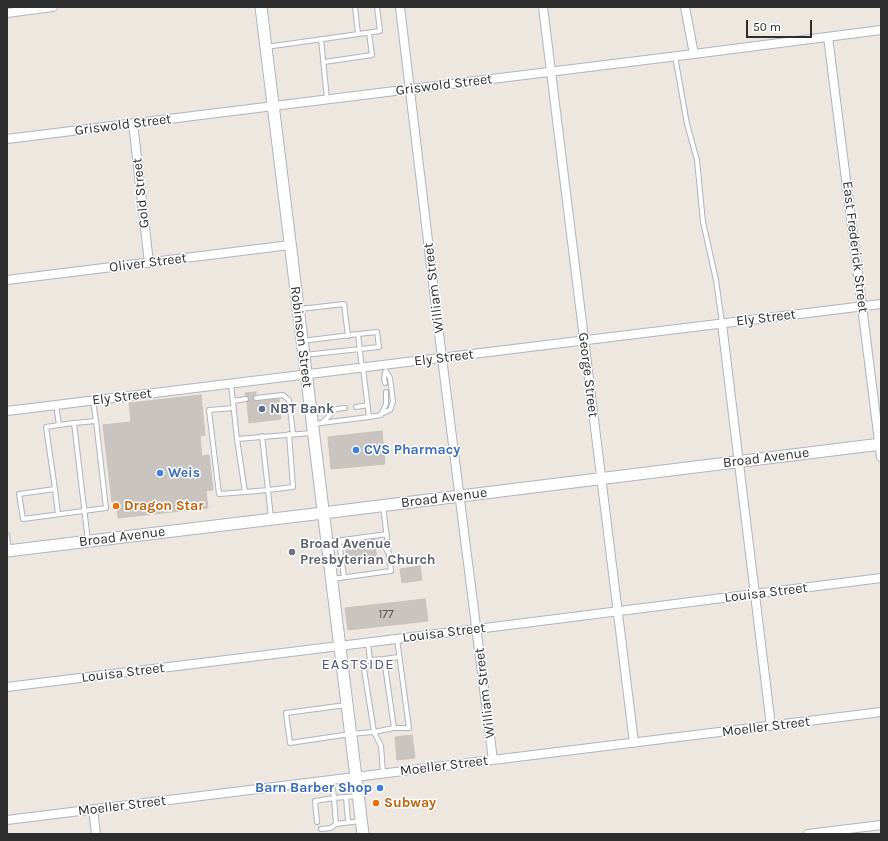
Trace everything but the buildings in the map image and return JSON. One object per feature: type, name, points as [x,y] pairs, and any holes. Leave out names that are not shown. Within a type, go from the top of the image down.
[{"type":"main road","name":"Robinson Street","points":[[261,7],[306,375],[316,426],[323,513],[363,834]]},
{"type":"main road","name":"Broad Avenue","points":[[8,551],[880,444]]},
{"type":"street","points":[[7,13],[53,7]]},
{"type":"street","name":"William Street","points":[[400,7],[442,358],[493,760]]},
{"type":"street","name":"George Street","points":[[543,7],[634,743]]},
{"type":"street","points":[[686,7],[694,54]]},
{"type":"street","name":"Griswold Street","points":[[7,139],[881,30]]},
{"type":"street","name":"East Frederick Street","points":[[828,37],[881,457]]},
{"type":"street","name":"Gold Street","points":[[133,124],[149,263]]},
{"type":"street","name":"Oliver Street","points":[[7,280],[290,245]]},
{"type":"street","name":"Ely Street","points":[[7,411],[364,368],[385,368],[442,358],[881,304]]},
{"type":"street","points":[[722,324],[771,726]]},
{"type":"street","name":"Louisa Street","points":[[7,687],[368,642],[477,630],[881,578]]},
{"type":"street","name":"Moeller Street","points":[[7,820],[881,712]]},
{"type":"street","points":[[93,809],[96,834]]},
{"type":"street","points":[[808,834],[881,825]]},
{"type":"lane","points":[[355,7],[358,34]]},
{"type":"lane","points":[[266,47],[380,31],[377,7]]},
{"type":"lane","points":[[324,62],[372,55],[369,33]]},
{"type":"lane","points":[[321,39],[327,99]]},
{"type":"lane","points":[[675,56],[687,124],[697,160],[703,222],[716,280],[722,324]]},
{"type":"lane","points":[[298,310],[344,304],[348,336]]},
{"type":"lane","points":[[302,341],[377,332],[379,347],[304,356]]},
{"type":"lane","points":[[358,334],[361,362],[364,368],[369,417]]},
{"type":"lane","points":[[385,368],[385,383]]},
{"type":"lane","points":[[237,439],[291,434],[316,426],[381,415],[390,410],[393,402],[390,378],[385,368]]},
{"type":"lane","points":[[231,384],[245,492]]},
{"type":"lane","points":[[381,415],[386,404],[386,392]]},
{"type":"lane","points":[[234,408],[209,410],[219,494],[293,487],[289,400],[283,395],[256,398]]},
{"type":"lane","points":[[233,400],[246,399]]},
{"type":"lane","points":[[55,489],[19,494],[23,519],[106,508],[93,401]]},
{"type":"lane","points":[[56,405],[59,425]]},
{"type":"lane","points":[[356,407],[368,405]]},
{"type":"lane","points":[[316,426],[336,410],[345,408]]},
{"type":"lane","points":[[58,514],[46,427],[96,421]]},
{"type":"lane","points":[[74,424],[88,542]]},
{"type":"lane","points":[[262,436],[271,519]]},
{"type":"lane","points":[[331,579],[391,571],[383,506]]},
{"type":"lane","points":[[327,543],[386,534]]},
{"type":"lane","points":[[7,535],[8,551]]},
{"type":"lane","points":[[340,541],[347,545],[374,542],[382,543],[385,547],[390,563]]},
{"type":"lane","points":[[340,541],[344,577]]},
{"type":"lane","points":[[347,705],[286,713],[290,743],[394,728],[409,728],[397,639]]},
{"type":"lane","points":[[368,642],[370,660]]},
{"type":"lane","points":[[383,774],[381,746],[374,732],[363,663],[370,660],[384,660],[399,657]]},
{"type":"lane","points":[[384,660],[394,728]]},
{"type":"lane","points":[[332,780],[336,824]]},
{"type":"lane","points":[[317,822],[315,801],[358,796]]},
{"type":"lane","points":[[346,797],[348,822]]},
{"type":"lane","points":[[321,829],[331,828],[336,824],[361,820]]},
{"type":"place","name":"NBT Bank","points":[[262,409]]},
{"type":"place","name":"CVS Pharmacy","points":[[356,450]]},
{"type":"place","name":"Weis","points":[[160,473]]},
{"type":"place","name":"Dragon Star","points":[[116,506]]},
{"type":"place","name":"Broad Avenue Presbyterian Church","points":[[292,552]]},
{"type":"place","name":"Barn Barber Shop","points":[[380,788]]},
{"type":"place","name":"Subway","points":[[376,803]]},
{"type":"district","name":"EASTSIDE","points":[[358,665]]}]
